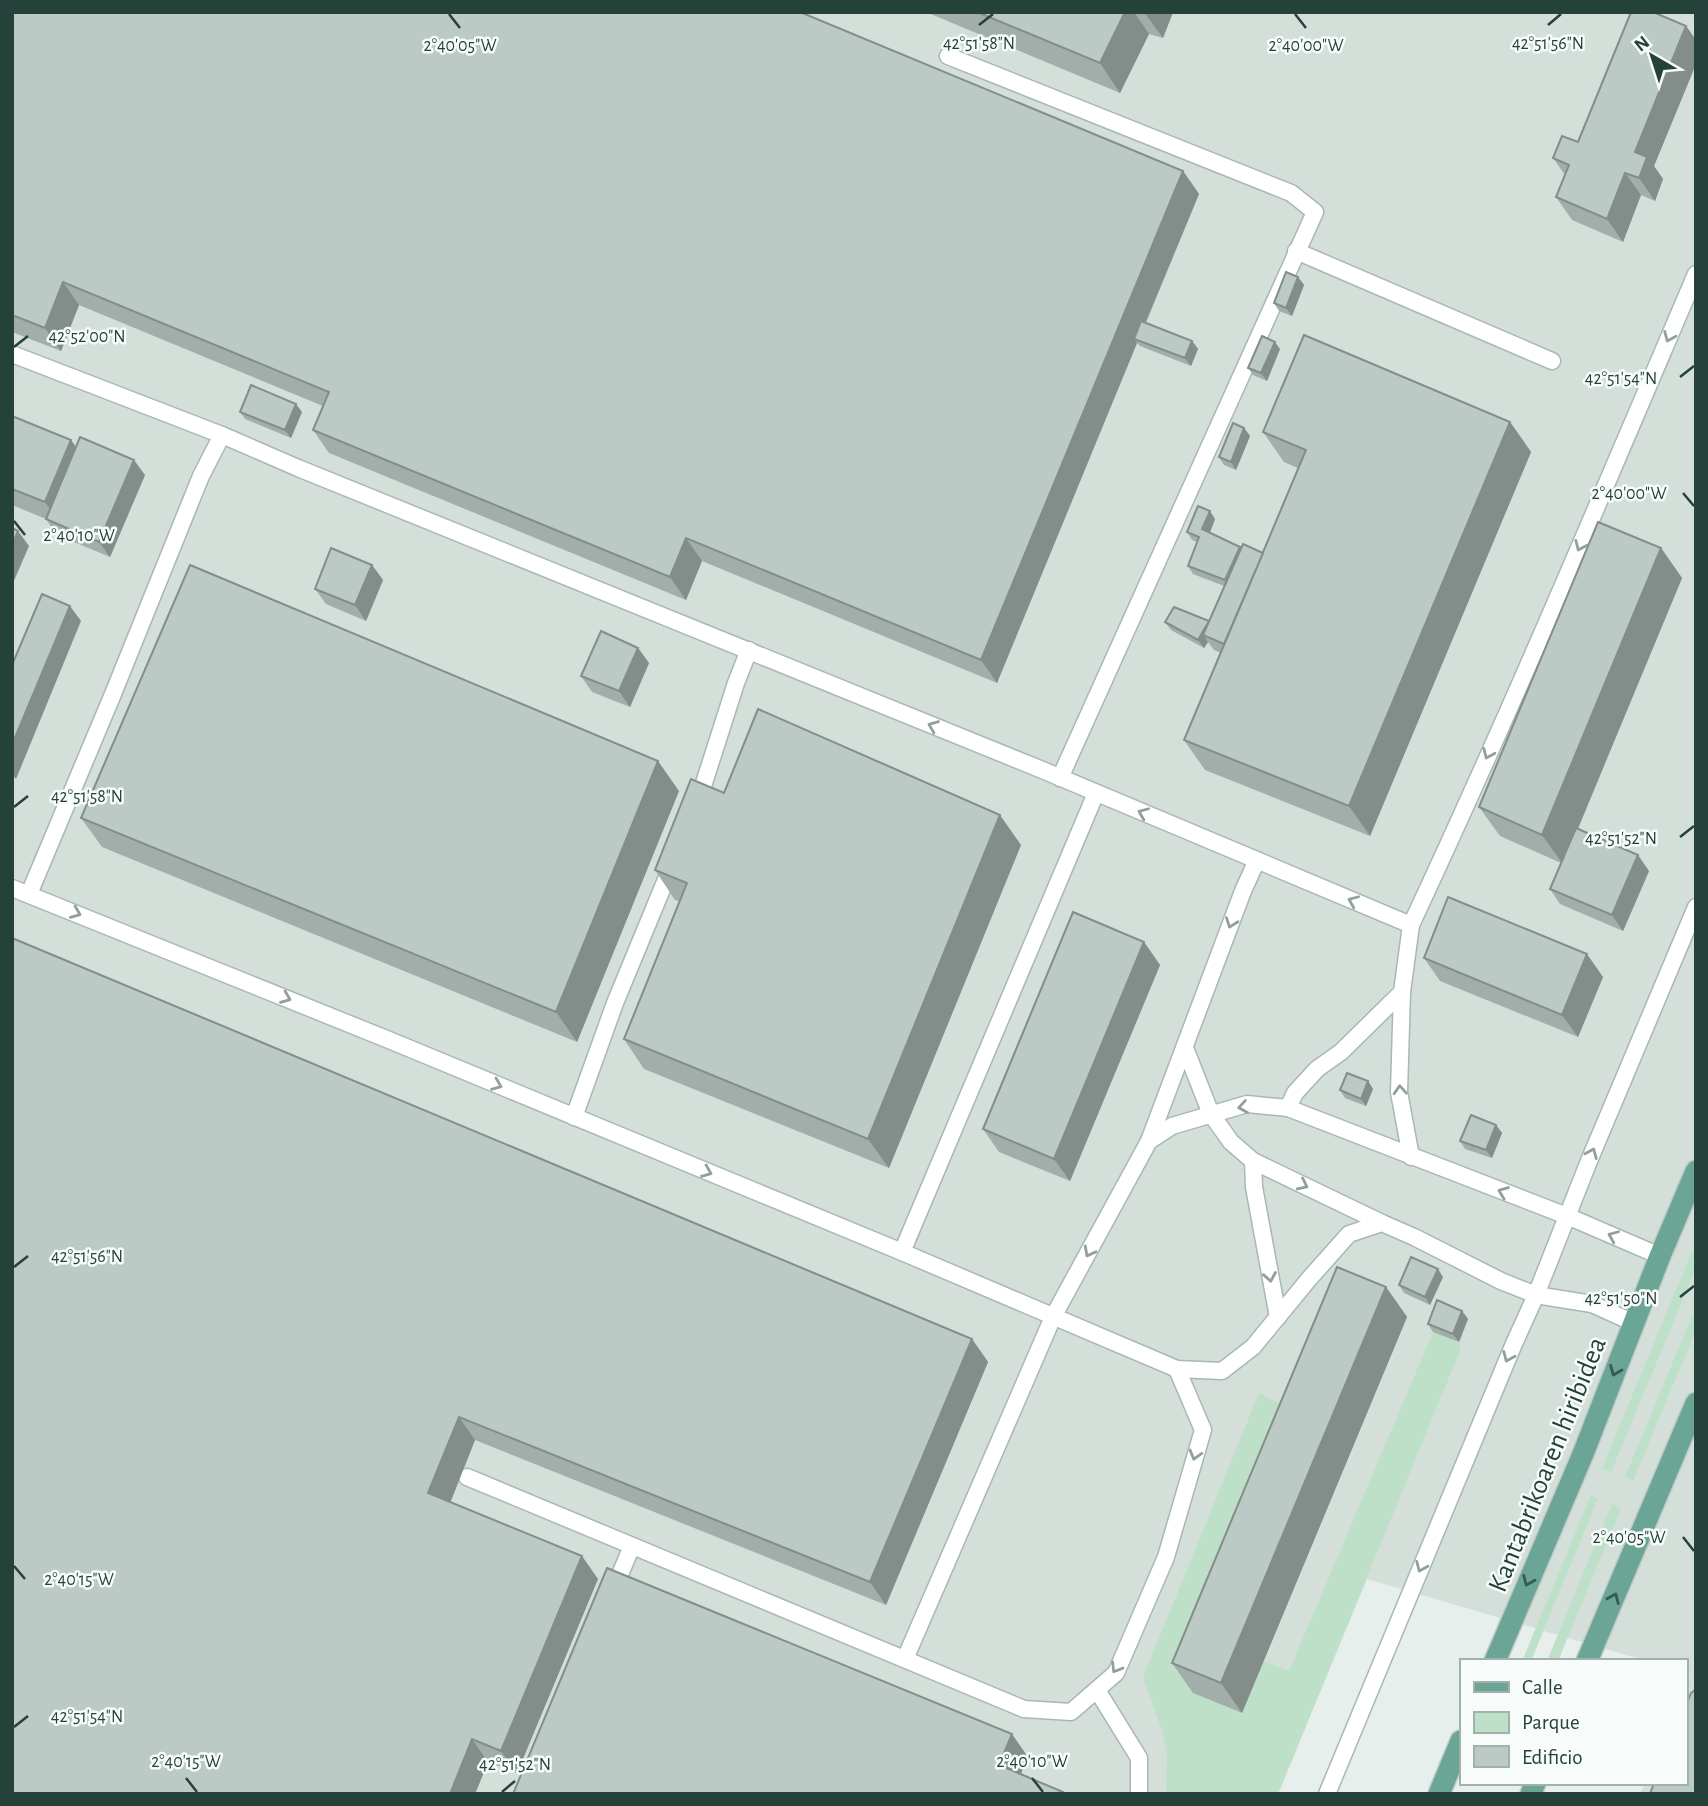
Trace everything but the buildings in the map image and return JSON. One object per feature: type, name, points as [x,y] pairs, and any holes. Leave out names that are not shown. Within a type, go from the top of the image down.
[{"type":"main road","name":"Kantabrikoaren hiribidea","points":[[1496,1659],[1583,1454],[1696,1171]]},
{"type":"main road","points":[[1588,1659],[1696,1403]]},
{"type":"main road","points":[[1439,1794],[1460,1743]]},
{"type":"lane","points":[[948,56],[1291,193],[1315,212],[1059,778]]},
{"type":"lane","points":[[1296,251],[1552,361]]},
{"type":"lane","points":[[1411,1157],[1399,1092],[1402,992],[1411,925],[1580,546],[1696,274]]},
{"type":"lane","points":[[12,355],[222,435],[1411,925]]},
{"type":"lane","points":[[29,894],[201,476],[222,435]]},
{"type":"lane","points":[[690,823],[749,650]]},
{"type":"lane","points":[[902,1252],[1096,793]]},
{"type":"lane","points":[[574,1117],[615,1003],[679,849]]},
{"type":"lane","points":[[905,1659],[1053,1317],[1149,1141],[1257,860]]},
{"type":"lane","points":[[12,888],[902,1252],[1177,1369],[1222,1371],[1253,1347],[1349,1234],[1382,1223]]},
{"type":"lane","points":[[1327,1794],[1696,907]]},
{"type":"lane","points":[[1288,1108],[1295,1093],[1317,1069],[1341,1052],[1402,992]]},
{"type":"lane","points":[[1185,1048],[1211,1114],[1231,1142],[1253,1161],[1501,1281],[1536,1295],[1592,1304],[1634,1323]]},
{"type":"lane","points":[[1149,1141],[1171,1126],[1247,1104],[1288,1108],[1567,1216],[1660,1256]]},
{"type":"lane","points":[[1253,1161],[1254,1187],[1278,1317]]},
{"type":"lane","points":[[467,1477],[1024,1709],[1071,1712],[1116,1673],[1166,1557],[1203,1430],[1177,1369]]},
{"type":"lane","points":[[606,1608],[632,1546]]},
{"type":"lane","points":[[1097,1689],[1139,1758],[1139,1794]]},
{"type":"shaded area","points":[[12,12],[1696,12],[1696,1794],[1640,1794],[1644,1785],[1687,1785],[1687,1681],[1690,1674],[1687,1673],[1687,1659],[1640,1659],[1367,1579],[1278,1794],[12,1794]]},
{"type":"green space","points":[[1696,1242],[1696,1268],[1611,1472],[1602,1468]]},
{"type":"green space","points":[[1696,1306],[1696,1330],[1633,1481],[1625,1477]]},
{"type":"green space","points":[[1433,1332],[1459,1342],[1460,1351],[1278,1794],[1166,1794],[1167,1754],[1143,1677],[1259,1393],[1296,1411],[1193,1693],[1241,1713],[1264,1661],[1289,1671]]},
{"type":"green space","points":[[1591,1495],[1598,1499],[1532,1659],[1523,1659]]},
{"type":"green space","points":[[1612,1504],[1621,1509],[1559,1659],[1548,1659]]}]
